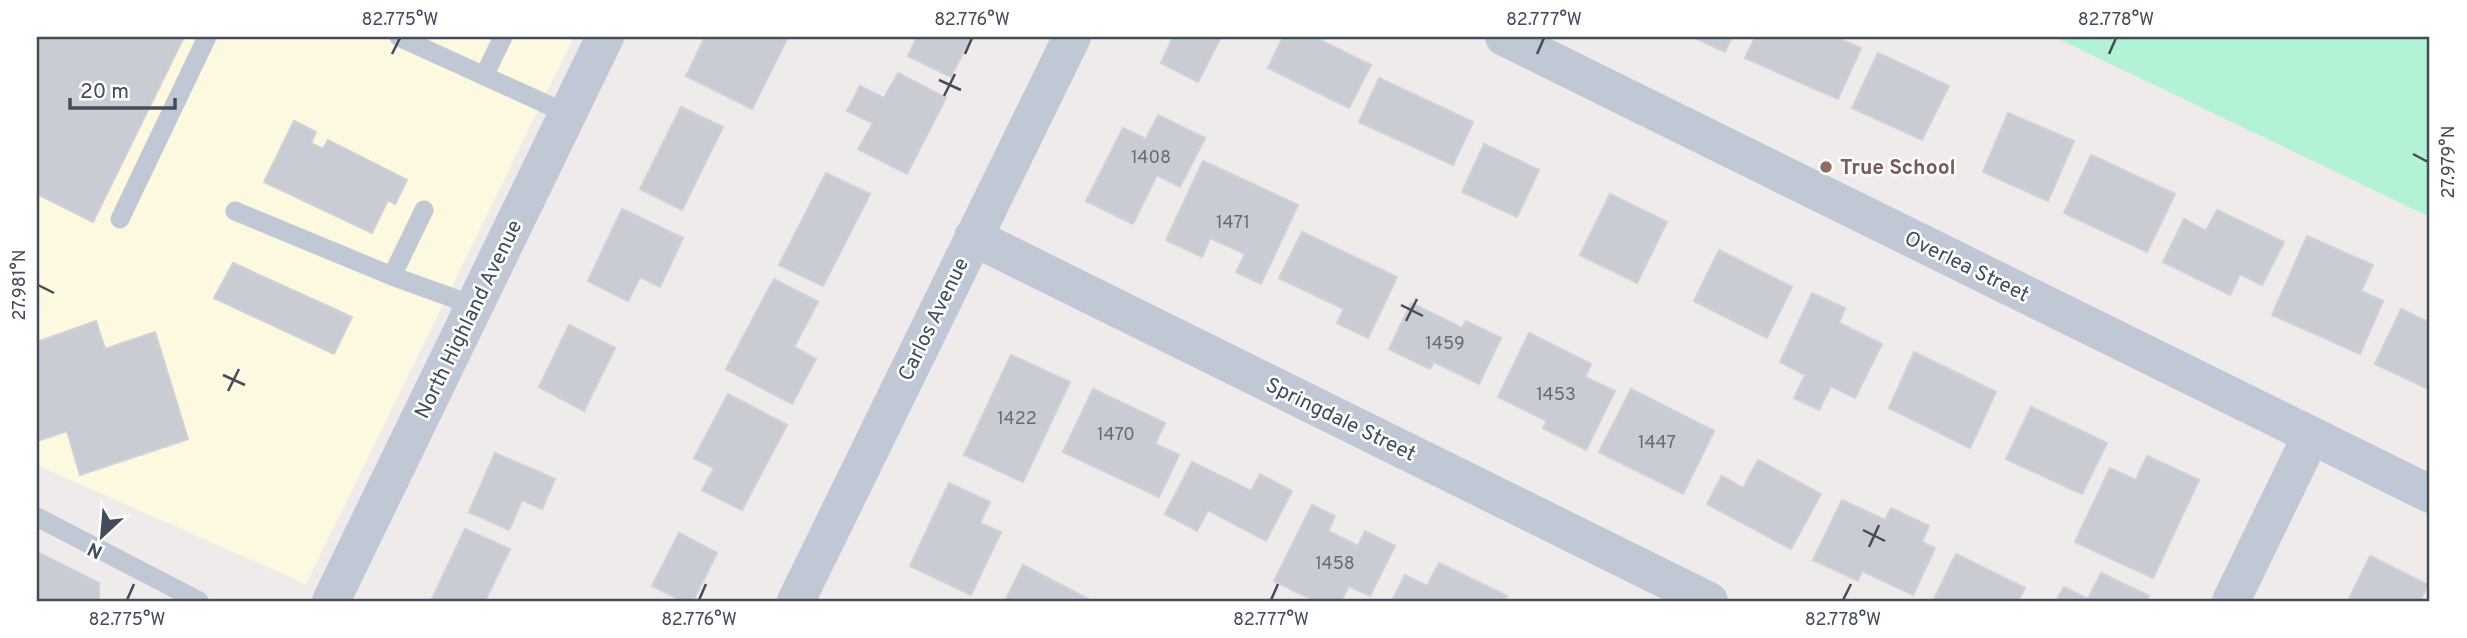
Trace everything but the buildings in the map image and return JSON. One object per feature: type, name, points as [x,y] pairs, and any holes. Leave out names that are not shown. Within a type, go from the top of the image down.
[{"type":"street","name":"North Highland Avenue","points":[[331,601],[605,37]]},
{"type":"street","name":"Carlos Avenue","points":[[796,601],[1072,37]]},
{"type":"street","name":"Overlea Street","points":[[1504,37],[2430,494]]},
{"type":"street","name":"Springdale Street","points":[[973,237],[1709,601]]},
{"type":"street","points":[[2231,601],[2311,436]]},
{"type":"lane","points":[[120,219],[207,37]]},
{"type":"lane","points":[[399,37],[568,114]]},
{"type":"lane","points":[[484,76],[503,37]]},
{"type":"lane","points":[[392,276],[424,210]]},
{"type":"lane","points":[[235,211],[392,276],[475,306]]},
{"type":"lane","points":[[37,517],[199,601]]},
{"type":"shaded area","points":[[37,37],[574,37],[306,584],[37,465]]},
{"type":"green space","points":[[2054,37],[2430,37],[2430,217]]},
{"type":"place","name":"True School","points":[[1826,167]]}]
